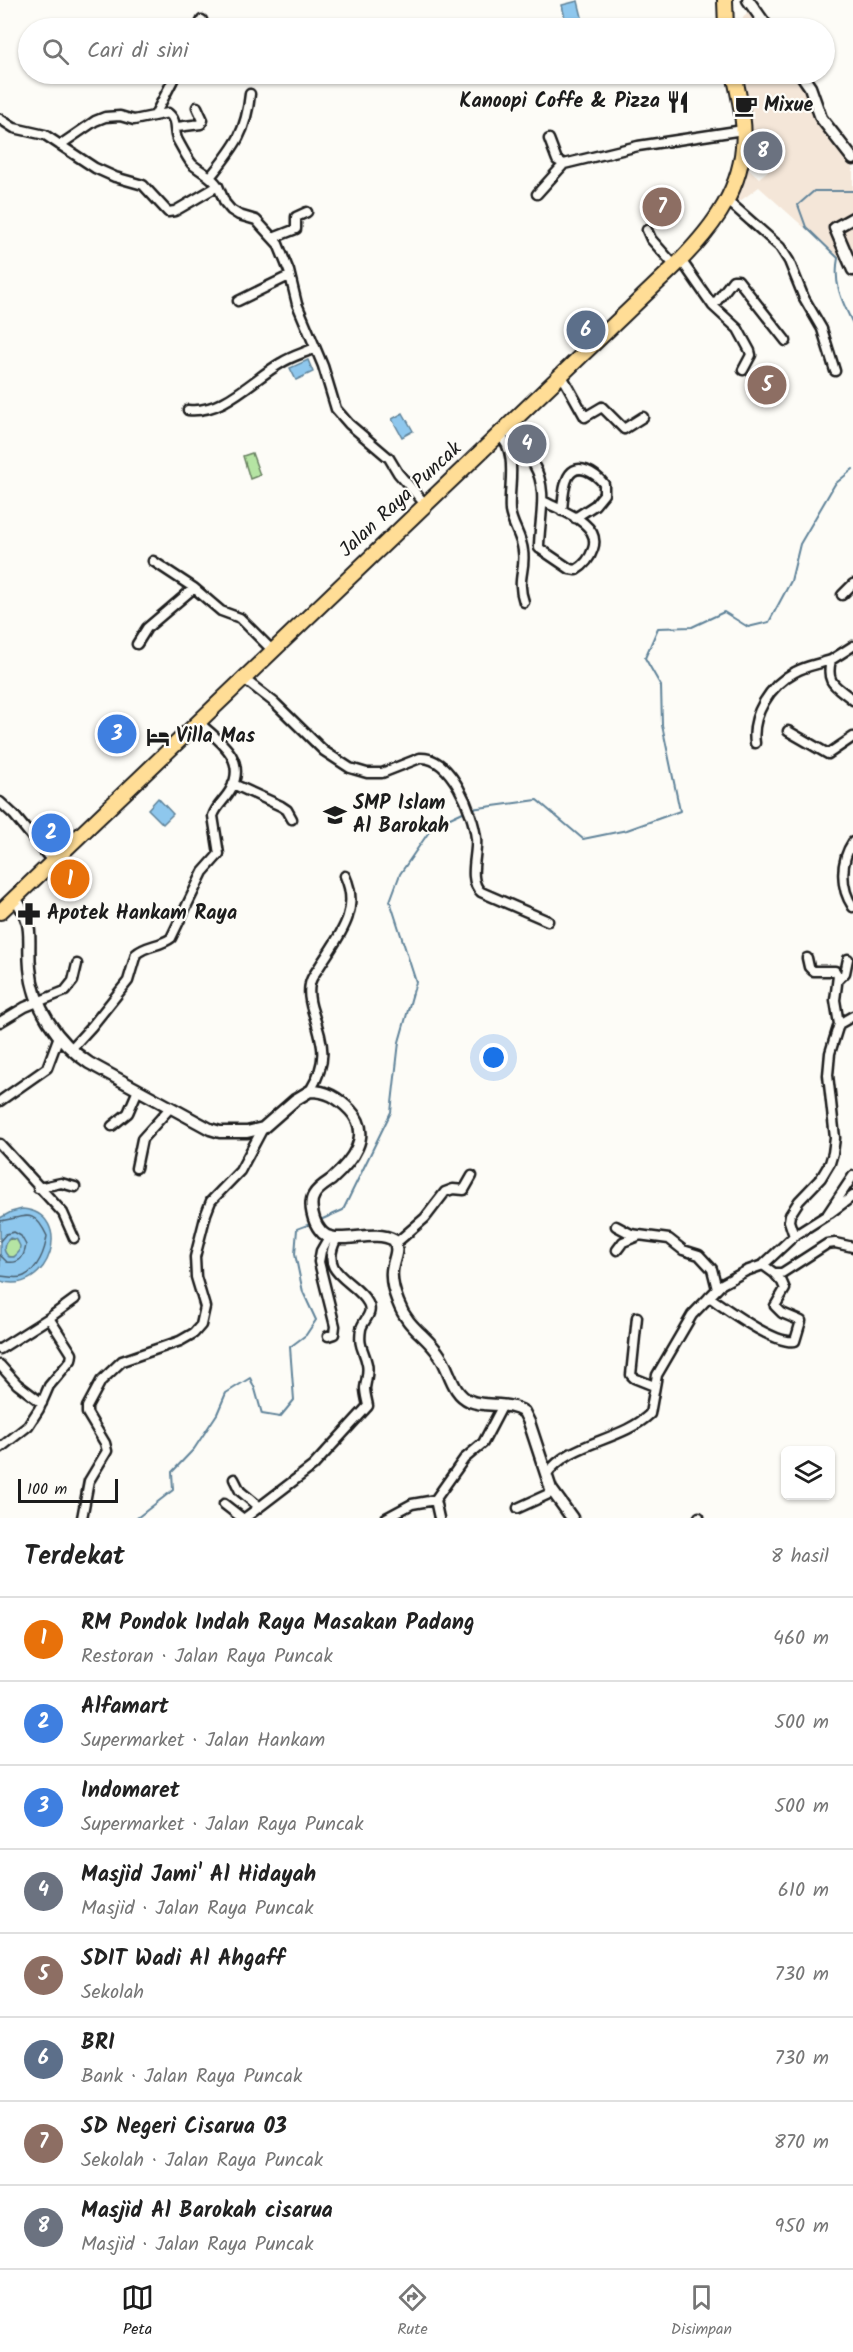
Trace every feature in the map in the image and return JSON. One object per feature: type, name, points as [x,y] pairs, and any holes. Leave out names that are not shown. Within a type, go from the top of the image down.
[{"type":"highway","points":[[725,0],[726,18]]},
{"type":"highway","name":"Jalan Raya Puncak","points":[[0,912],[678,263],[717,219],[728,200],[743,148],[743,130],[736,84]]},
{"type":"main road","points":[[748,0],[761,18]]},
{"type":"main road","points":[[808,84],[821,118],[853,159]]},
{"type":"main road","points":[[853,218],[835,228],[853,270]]},
{"type":"main road","points":[[14,897],[24,911],[29,924],[30,975],[38,1003],[59,1036],[89,1063],[214,1131],[240,1132],[263,1128],[310,1090],[327,1093],[338,1099],[355,1117],[360,1134],[358,1145],[347,1164],[314,1196],[312,1212],[318,1228],[332,1238],[369,1234],[388,1237],[396,1243],[397,1250],[392,1269],[393,1285],[398,1303],[407,1320],[439,1354],[454,1386],[464,1397],[471,1402],[519,1409],[525,1414],[553,1492],[572,1518]]},
{"type":"street","points":[[155,115],[171,84]]},
{"type":"street","points":[[211,176],[244,128],[250,94]]},
{"type":"street","points":[[177,127],[191,127],[203,122],[197,107]]},
{"type":"street","points":[[60,145],[95,121],[105,117],[120,116],[134,120],[164,113],[170,114],[177,127],[176,136],[191,162],[211,176],[231,210],[256,220],[273,238],[289,271],[297,304],[323,366],[331,397],[338,412],[389,458],[398,473],[425,504]]},
{"type":"street","points":[[0,119],[14,128],[45,135],[95,168],[145,187],[168,212],[175,211],[218,186]]},
{"type":"street","points":[[549,139],[558,162],[564,164],[638,146],[743,130]]},
{"type":"street","points":[[537,194],[564,164]]},
{"type":"street","points":[[728,200],[786,254],[804,298],[822,329],[835,371]]},
{"type":"street","points":[[273,238],[296,229],[296,217],[307,212]]},
{"type":"street","points":[[647,230],[655,244],[678,263],[713,306],[738,329],[751,355],[743,370]]},
{"type":"street","points":[[238,301],[289,276]]},
{"type":"street","points":[[713,306],[733,280],[738,280],[786,341]]},
{"type":"street","points":[[189,410],[202,411],[216,406],[282,362],[315,348]]},
{"type":"street","points":[[561,374],[585,417],[602,407],[624,429],[643,417]]},
{"type":"street","points":[[502,431],[537,470],[543,487],[539,548],[574,571],[587,561],[595,540],[590,528],[543,501]]},
{"type":"street","points":[[502,431],[509,455],[510,513],[524,551],[519,584],[524,602]]},
{"type":"street","points":[[562,511],[569,475],[576,470],[590,471],[604,484],[604,494],[595,505],[574,518]]},
{"type":"street","points":[[153,561],[194,588],[222,611],[240,618],[272,650]]},
{"type":"street","points":[[842,595],[853,584]]},
{"type":"street","points":[[137,644],[147,628],[194,588]]},
{"type":"street","points":[[755,743],[756,720],[771,692],[795,672],[831,660],[853,646]]},
{"type":"street","points":[[831,660],[830,680],[853,700]]},
{"type":"street","points":[[243,678],[275,703],[324,751],[350,768],[367,773],[382,773],[414,759],[431,759],[443,767],[453,778],[469,813],[476,840],[474,875],[477,888],[481,892],[548,921]]},
{"type":"street","points":[[71,1049],[128,981],[138,952],[171,938],[203,872],[219,854],[213,816],[233,784],[236,770],[233,757],[197,722]]},
{"type":"street","points":[[788,731],[828,754],[853,737]]},
{"type":"street","points":[[233,784],[281,806],[292,819]]},
{"type":"street","points":[[0,802],[14,815],[52,861]]},
{"type":"street","points":[[853,842],[846,854],[844,869],[847,895],[853,907]]},
{"type":"street","points":[[310,1090],[320,1072],[324,1055],[321,1035],[311,1006],[309,986],[313,976],[346,927],[351,910],[351,898],[345,876]]},
{"type":"street","points":[[795,1236],[789,1221],[791,1212],[829,1166],[835,1138],[829,1064],[839,1024],[835,1006],[838,980],[835,971],[811,969],[807,958]]},
{"type":"street","points":[[838,980],[845,973],[848,959]]},
{"type":"street","points":[[0,1022],[67,989],[74,978],[77,964]]},
{"type":"street","points":[[839,1024],[853,1016]]},
{"type":"street","points":[[0,1101],[43,1073],[49,1065],[59,1036]]},
{"type":"street","points":[[112,1126],[128,1113],[138,1090]]},
{"type":"street","points":[[136,1168],[142,1139],[170,1108]]},
{"type":"street","points":[[82,1518],[89,1481],[103,1460],[107,1448],[87,1413],[87,1407],[101,1381],[122,1361],[180,1341],[194,1333],[201,1325],[205,1306],[196,1277],[195,1257],[206,1214],[211,1201],[240,1172],[263,1128]]},
{"type":"street","points":[[0,1144],[63,1213],[74,1238]]},
{"type":"street","points":[[396,1243],[425,1218],[443,1194],[453,1189],[464,1190],[472,1176]]},
{"type":"street","points":[[827,1215],[853,1176]]},
{"type":"street","points":[[39,1188],[61,1183],[75,1187]]},
{"type":"street","points":[[546,1474],[556,1463],[570,1454],[627,1431],[644,1420],[650,1414],[658,1372],[687,1322],[709,1297],[739,1274],[763,1265],[795,1236],[853,1196]]},
{"type":"street","points":[[616,1226],[628,1234],[663,1237],[671,1240],[683,1250],[699,1255],[712,1269],[717,1289]]},
{"type":"street","points":[[617,1250],[623,1242],[640,1236]]},
{"type":"street","points":[[328,1336],[334,1334],[335,1326],[319,1262],[321,1251],[332,1238]]},
{"type":"street","points":[[224,1504],[243,1518],[313,1466],[368,1405],[365,1391],[367,1365],[360,1346],[361,1328],[370,1309],[364,1298],[334,1269],[332,1238]]},
{"type":"street","points":[[774,1273],[786,1272],[827,1244],[835,1243],[853,1247]]},
{"type":"street","points":[[709,1297],[759,1329],[785,1341],[796,1340],[801,1321],[782,1313],[776,1307],[776,1302],[785,1289],[774,1273],[763,1265]]},
{"type":"street","points":[[0,1349],[75,1299]]},
{"type":"street","points":[[637,1317],[631,1375],[654,1386]]},
{"type":"street","points":[[0,1448],[28,1426],[49,1386],[72,1356],[49,1318]]},
{"type":"street","points":[[0,1365],[17,1384],[42,1403]]},
{"type":"street","points":[[438,1518],[435,1500],[464,1459],[483,1443],[503,1405]]},
{"type":"street","points":[[234,1479],[240,1491],[258,1506]]},
{"type":"street","points":[[518,1508],[553,1492]]},
{"type":"street","points":[[386,1518],[412,1504],[435,1500]]},
{"type":"shaded area","points":[[751,7],[758,18],[743,18]]},
{"type":"shaded area","points":[[746,84],[799,84],[853,168],[853,271],[759,187],[736,204],[748,168],[759,178],[774,166],[779,136],[751,133]]},
{"type":"green space","points":[[252,453],[260,475],[250,479],[243,456]]},
{"type":"green space","points":[[12,1239],[18,1242],[21,1248],[18,1254],[12,1257],[6,1254],[3,1248],[6,1242]]},
{"type":"water","points":[[578,1],[582,18],[565,18],[562,5]]},
{"type":"water","points":[[308,360],[313,372],[296,380],[290,368]]},
{"type":"water","points":[[403,413],[413,431],[402,437],[392,419]]},
{"type":"water","points":[[158,798],[173,814],[163,824],[148,809]]},
{"type":"water","points":[[22,1209],[39,1214],[48,1224],[52,1238],[50,1252],[43,1266],[32,1277],[18,1283],[0,1281],[0,1218]],"holes":[[[10,1238],[17,1240],[20,1246],[19,1252],[14,1257],[9,1257],[4,1250],[5,1245]]]},
{"type":"waterway","points":[[853,191],[814,191],[798,205],[806,227],[838,258],[838,284],[842,300],[853,324]]},
{"type":"waterway","points":[[471,809],[537,800],[583,839],[627,830],[680,811],[662,725],[661,686],[645,658],[658,628],[692,627],[724,612],[748,627],[769,622],[791,581],[800,544],[835,484],[853,469]]},
{"type":"waterway","points":[[318,1221],[343,1210],[391,1112],[399,1042],[416,982],[390,901],[400,874],[433,826],[465,811]]},
{"type":"waterway","points":[[137,1518],[173,1490],[172,1472],[194,1449],[217,1414],[226,1393],[250,1378],[262,1414],[280,1417],[294,1400],[290,1347],[306,1335],[316,1320],[303,1292],[295,1254],[297,1229],[313,1223]]},
{"type":"place","name":"Kanoopi Coffe & Pizza","points":[[678,102]]},
{"type":"place","name":"Mixue","points":[[746,106]]},
{"type":"place","name":"Masjid Al Barokah cisarua","points":[[763,151]]},
{"type":"place","name":"SD Negeri Cisarua 03","points":[[662,207]]},
{"type":"place","name":"BRI","points":[[586,330]]},
{"type":"place","name":"SDIT Wadi Al Ahgaff","points":[[767,385]]},
{"type":"place","name":"Masjid Jami' Al Hidayah","points":[[527,444]]},
{"type":"place","name":"Indomaret","points":[[117,734]]},
{"type":"place","name":"Villa Mas","points":[[158,737]]},
{"type":"place","name":"SMP Islam Al Barokah","points":[[335,815]]},
{"type":"place","name":"Alfamart","points":[[51,833]]},
{"type":"place","name":"RM Pondok Indah Raya Masakan Padang","points":[[70,879]]},
{"type":"place","name":"Apotek Hankam Raya","points":[[29,914]]}]
